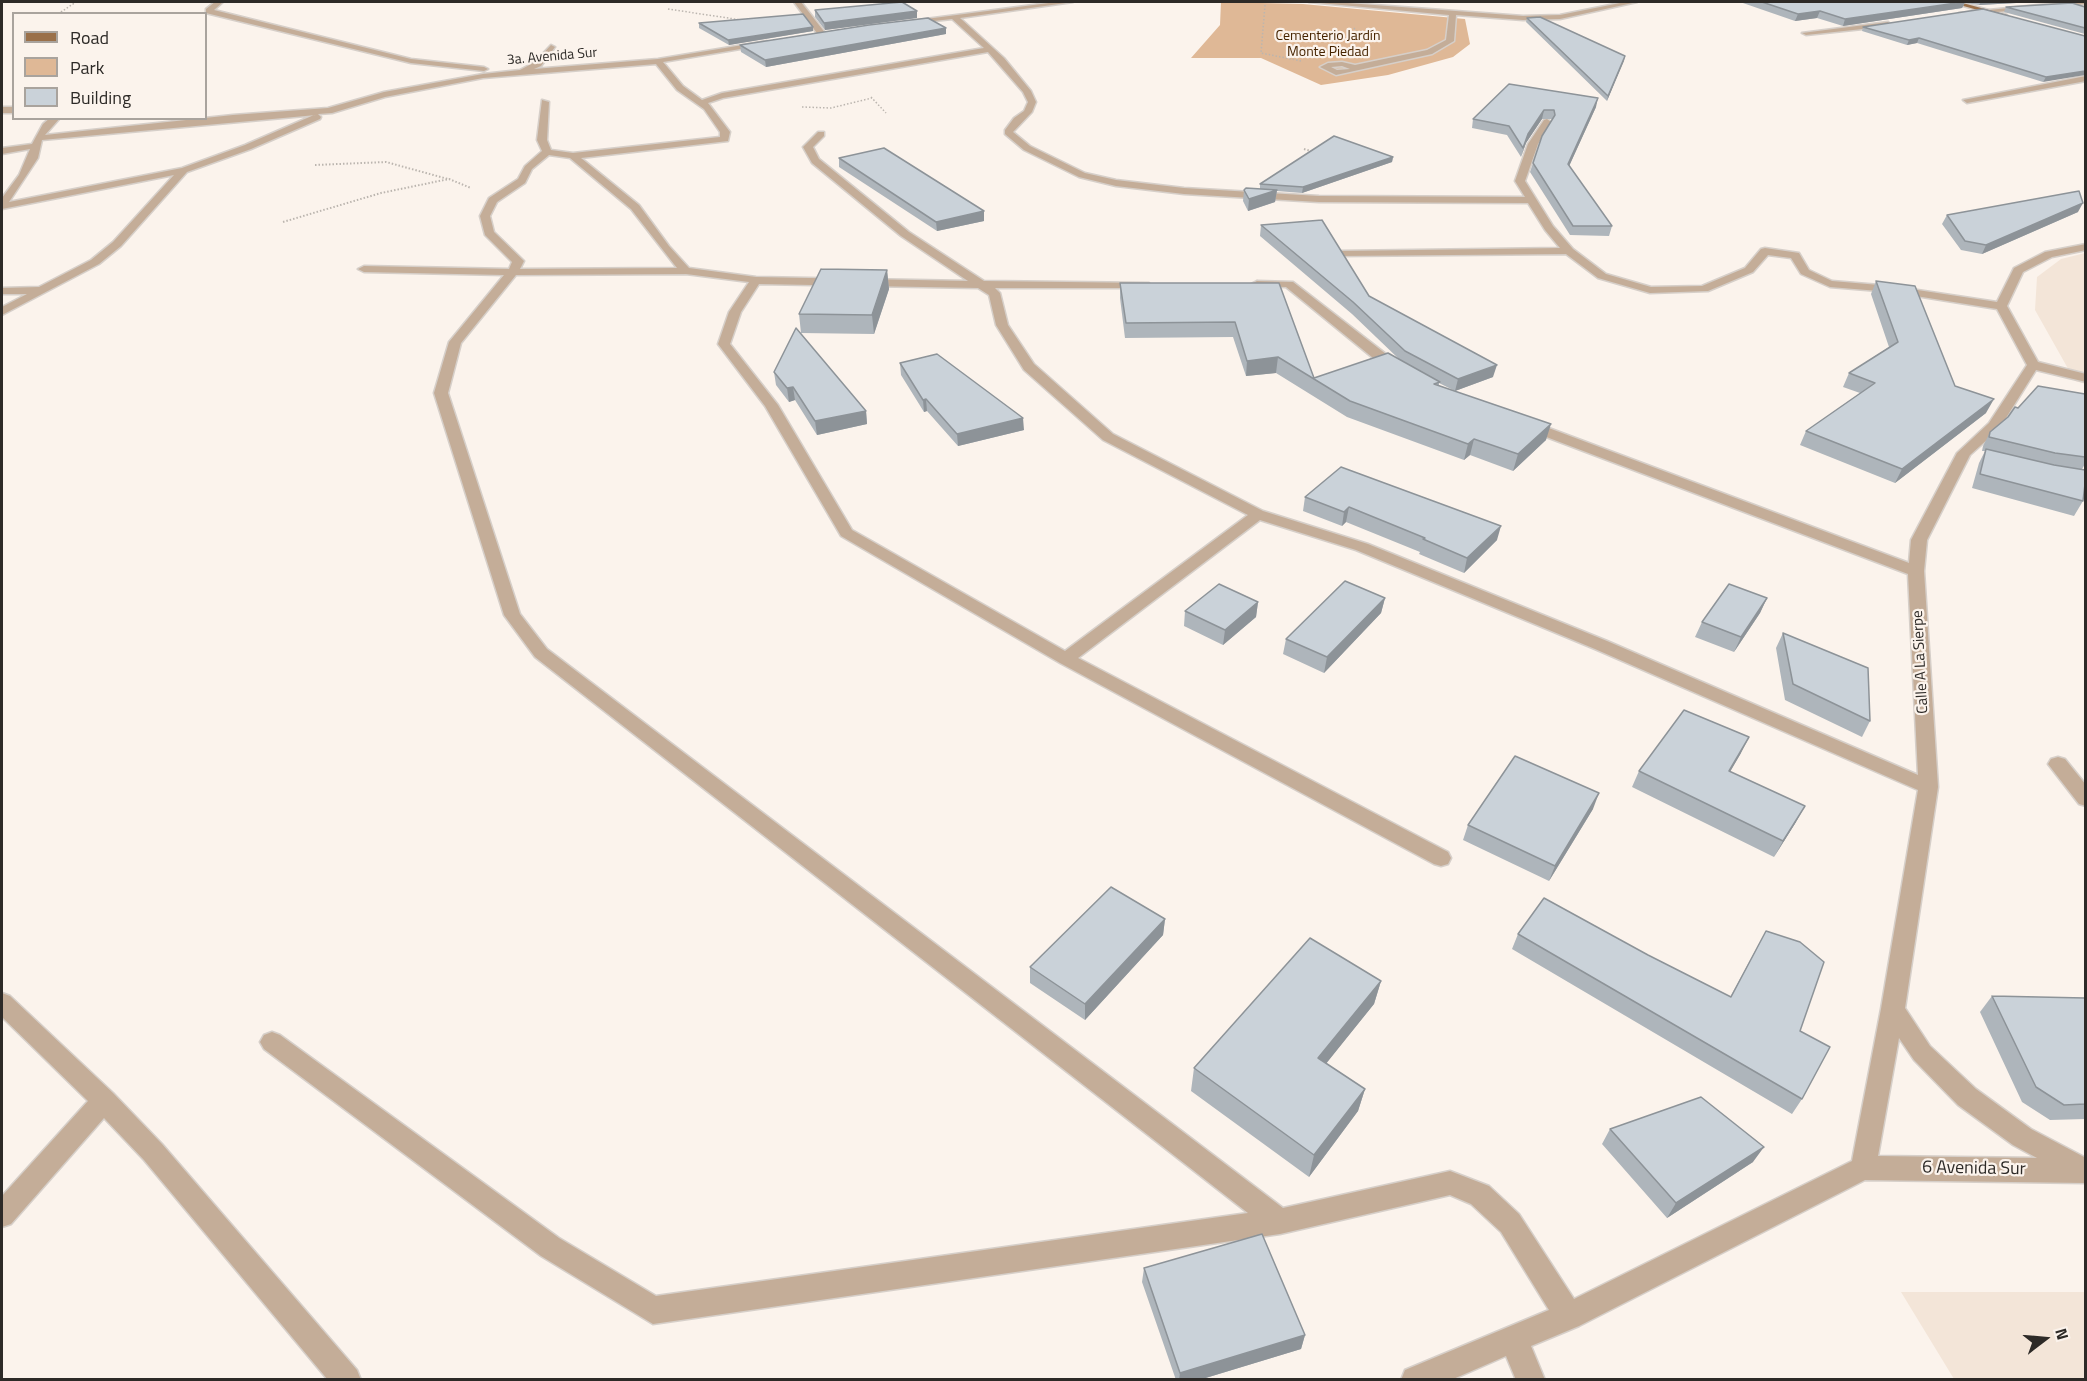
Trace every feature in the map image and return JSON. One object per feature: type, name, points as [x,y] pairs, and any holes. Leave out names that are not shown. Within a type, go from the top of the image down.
[{"type":"main road","points":[[1953,2],[2017,19]]},
{"type":"street","points":[[207,12],[219,2]]},
{"type":"street","points":[[798,2],[822,34]]},
{"type":"street","points":[[901,23],[1069,2]]},
{"type":"street","points":[[1313,2],[1523,18],[1560,17],[1633,2]]},
{"type":"street","points":[[1951,15],[1982,9],[2085,2]]},
{"type":"street","points":[[207,12],[411,61],[525,72],[538,64],[551,47]]},
{"type":"street","points":[[1325,66],[1327,71],[1347,73],[1357,70],[1354,66],[1429,52],[1450,41],[1453,13]]},
{"type":"street","points":[[955,17],[1018,78],[1032,102],[1028,112],[1017,120],[1008,132],[1027,148],[1082,175],[1116,183],[1184,191],[1319,199],[1530,200]]},
{"type":"street","points":[[1806,33],[1899,23]]},
{"type":"street","points":[[810,36],[834,32]]},
{"type":"street","name":"3a. Avenida Sur","points":[[2,151],[36,142],[233,118],[329,111],[384,95],[452,81],[525,72],[658,61],[775,42]]},
{"type":"street","points":[[700,103],[722,96],[989,50]]},
{"type":"street","points":[[658,61],[680,88],[700,103],[725,132],[725,139],[573,156],[547,152],[528,168],[522,182],[493,200],[485,216],[489,233],[518,261],[513,272],[455,342],[441,393],[512,615],[541,654],[1280,1221]]},
{"type":"street","points":[[1967,100],[2085,78]]},
{"type":"street","points":[[545,102],[542,140],[547,152]]},
{"type":"street","points":[[2,205],[184,170],[248,147],[329,111]]},
{"type":"street","points":[[2,205],[33,158],[36,142],[46,126],[54,120]]},
{"type":"street","points":[[1547,122],[1533,144],[1520,181],[1549,228],[1569,251],[1602,276],[1650,290],[1704,289],[1749,270],[1765,251],[1795,255],[1805,272],[1830,284],[1891,289],[2001,306]]},
{"type":"street","points":[[821,134],[808,147],[815,161],[905,234],[994,293],[1002,325],[1029,367],[1108,437],[1258,514],[1362,548],[1601,645],[1928,787]]},
{"type":"street","points":[[573,156],[635,207],[665,248],[686,271]]},
{"type":"street","points":[[2,312],[95,262],[117,243],[184,170]]},
{"type":"street","points":[[2001,306],[2018,270],[2049,254],[2085,247]]},
{"type":"street","points":[[1341,254],[1569,251]]},
{"type":"street","points":[[364,269],[513,272],[686,271],[756,280],[1161,285]]},
{"type":"street","points":[[756,280],[735,312],[724,344],[771,405],[846,533],[1066,659],[1441,858]]},
{"type":"street","points":[[1242,284],[1289,284],[1382,359],[1410,374]]},
{"type":"street","points":[[2,291],[41,290]]},
{"type":"street","points":[[2001,306],[2033,365],[2085,378]]},
{"type":"street","name":"Calle A La Sierpe","points":[[1863,1168],[1893,1009],[1928,787],[1916,571],[1918,540],[1964,453],[1994,426],[2033,365]]},
{"type":"street","points":[[1511,419],[1916,571]]},
{"type":"street","points":[[1964,453],[1984,458]]},
{"type":"street","points":[[1066,659],[1258,514]]},
{"type":"street","points":[[2058,764],[2085,799]]},
{"type":"street","points":[[2,1003],[104,1101],[153,1152],[347,1380]]},
{"type":"street","points":[[1893,1009],[1922,1053],[1967,1097],[2022,1137],[2085,1171]]},
{"type":"street","points":[[272,1042],[550,1247],[653,1310],[1280,1221],[1450,1183],[1480,1196],[1510,1223],[1569,1316]]},
{"type":"street","points":[[2,1215],[104,1101]]},
{"type":"street","points":[[1415,1380],[1569,1316],[1863,1168]]},
{"type":"street","name":"6 Avenida Sur","points":[[1863,1168],[2085,1171]]},
{"type":"street","points":[[1513,1338],[1531,1380]]},
{"type":"path","points":[[61,12],[76,2]]},
{"type":"path","points":[[1265,5],[1261,53],[1325,66]]},
{"type":"path","points":[[668,9],[741,21]]},
{"type":"path","points":[[1351,26],[1359,33],[1365,44],[1354,66]]},
{"type":"path","points":[[800,107],[831,108],[872,98]]},
{"type":"path","points":[[1304,149],[1314,152]]},
{"type":"path","points":[[315,165],[386,162],[449,179],[493,200]]},
{"type":"path","points":[[283,222],[381,193],[449,179]]},
{"type":"shaded area","points":[[2085,253],[2085,384],[2075,381],[2035,310],[2037,277],[2061,259]]},
{"type":"shaded area","points":[[1901,1292],[2085,1292],[2085,1379],[1954,1379]]},
{"type":"green space","name":"Cementerio Jardín Monte Piedad","points":[[1221,2],[1303,4],[1465,19],[1470,44],[1453,57],[1388,75],[1321,85],[1261,58],[1191,58],[1220,25]]},
{"type":"building","points":[[902,2],[917,11],[824,23],[815,10]]},
{"type":"building","points":[[1762,2],[1963,2],[1845,19],[1820,11],[1798,14]]},
{"type":"building","points":[[2072,3],[2085,7],[2085,28],[2006,7]]},
{"type":"building","points":[[1983,9],[2085,36],[2085,71],[2046,77],[1919,38],[1909,40],[1863,27]]},
{"type":"building","points":[[803,14],[813,27],[728,40],[699,23]]},
{"type":"building","points":[[1540,17],[1625,56],[1608,96],[1527,18]]},
{"type":"building","points":[[928,18],[946,28],[765,60],[740,45],[869,25]]},
{"type":"building","points":[[1509,84],[1598,98],[1568,164],[1612,226],[1573,226],[1533,163],[1542,136],[1555,115],[1554,110],[1544,110],[1528,134],[1523,148],[1509,126],[1473,119]]},
{"type":"building","points":[[1334,136],[1393,157],[1303,187],[1260,184]]},
{"type":"building","points":[[884,148],[984,211],[936,222],[839,158]]},
{"type":"building","points":[[1246,188],[1277,190],[1249,199],[1244,190]]},
{"type":"building","points":[[2079,191],[2083,203],[1986,245],[1965,241],[1947,215]]},
{"type":"building","points":[[1322,220],[1369,296],[1497,365],[1458,379],[1405,351],[1353,302],[1261,225]]},
{"type":"building","points":[[821,269],[887,270],[872,315],[799,314]]},
{"type":"building","points":[[1876,281],[1915,286],[1955,386],[1994,399],[1902,469],[1806,431],[1875,383],[1849,373],[1898,342]]},
{"type":"building","points":[[1120,283],[1279,283],[1314,378],[1388,353],[1440,382],[1434,384],[1551,424],[1518,454],[1474,439],[1468,444],[1350,401],[1278,357],[1247,361],[1235,322],[1126,323]]},
{"type":"building","points":[[796,328],[866,411],[815,421],[793,387],[787,388],[774,372]]},
{"type":"building","points":[[937,354],[1023,418],[957,434],[926,399],[923,400],[900,363]]},
{"type":"building","points":[[2038,386],[2085,394],[2085,457],[2055,453],[1989,437],[1990,432],[2008,417],[2015,407],[2018,408]]},
{"type":"building","points":[[1986,449],[2085,470],[2083,501],[1980,474]]},
{"type":"building","points":[[1341,467],[1501,526],[1467,558],[1349,507],[1344,512],[1305,497]]},
{"type":"building","points":[[1345,581],[1385,598],[1327,657],[1286,639]]},
{"type":"building","points":[[1219,584],[1258,602],[1225,630],[1185,611]]},
{"type":"building","points":[[1729,584],[1767,598],[1741,637],[1702,622]]},
{"type":"building","points":[[1783,633],[1868,668],[1870,721],[1793,684]]},
{"type":"building","points":[[1684,710],[1749,737],[1729,771],[1805,806],[1783,841],[1639,771]]},
{"type":"building","points":[[1515,756],[1599,793],[1555,866],[1468,825]]},
{"type":"building","points":[[1111,887],[1165,919],[1085,1004],[1030,967]]},
{"type":"building","points":[[1544,898],[1731,997],[1766,931],[1800,942],[1824,962],[1800,1031],[1830,1047],[1802,1099],[1518,934]]},
{"type":"building","points":[[1310,938],[1381,981],[1318,1058],[1365,1089],[1314,1155],[1194,1068]]},
{"type":"building","points":[[1992,996],[2085,998],[2085,1104],[2064,1105],[2036,1087]]},
{"type":"building","points":[[1701,1097],[1764,1147],[1676,1203],[1610,1129]]},
{"type":"building","points":[[1262,1234],[1305,1335],[1180,1373],[1144,1268]]}]
